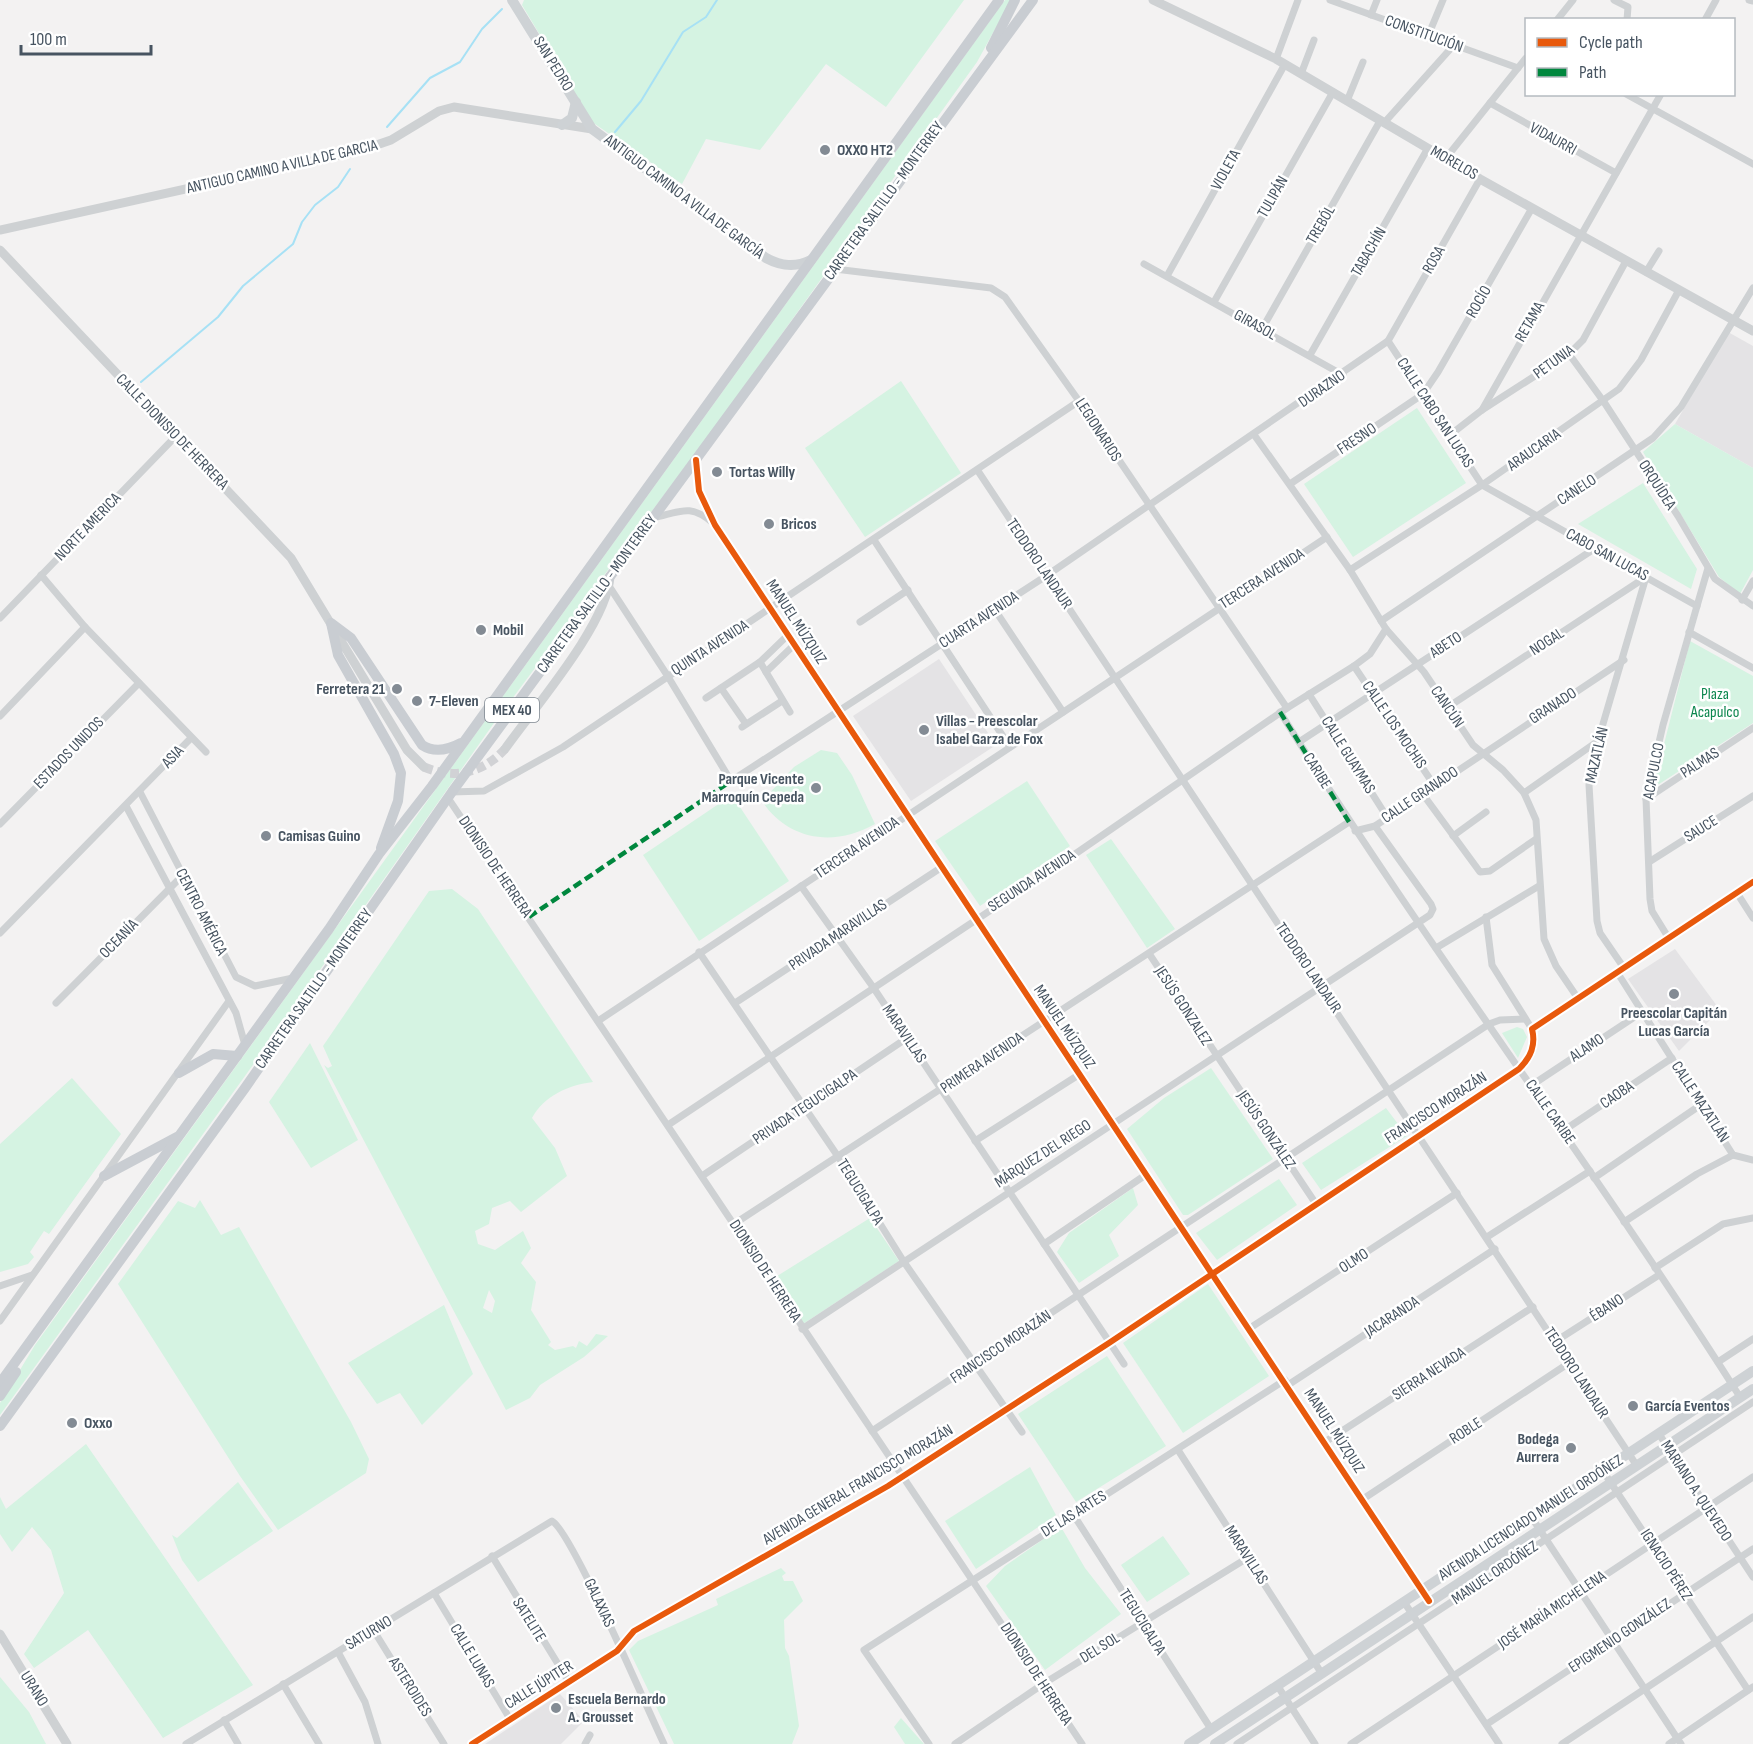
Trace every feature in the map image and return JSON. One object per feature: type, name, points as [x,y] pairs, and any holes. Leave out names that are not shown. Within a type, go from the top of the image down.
[{"type":"main road","name":"CARRETERA SALTILLO - MONTERREY","points":[[0,1383],[245,1046],[379,854],[465,739],[999,0]]},
{"type":"main road","points":[[987,59],[999,28],[1015,0]]},
{"type":"main road","name":"CARRETERA SALTILLO - MONTERREY","points":[[0,1426],[245,1088],[450,795],[610,581],[653,518],[987,59],[1033,0]]},
{"type":"main road","name":"SAN PEDRO","points":[[515,1],[592,129]]},
{"type":"main road","points":[[562,126],[572,118],[576,102]]},
{"type":"main road","name":"ANTIGUO CAMINO A VILLA DE GARCÍA","points":[[592,129],[766,258],[785,266],[800,265],[811,260]]},
{"type":"main road","points":[[332,623],[351,638],[422,745],[428,748],[443,749],[465,739]]},
{"type":"main road","points":[[332,623],[338,655],[394,754],[401,773],[398,801],[379,854]]},
{"type":"main road","points":[[179,1073],[213,1054],[237,1056]]},
{"type":"main road","points":[[104,1176],[180,1136]]},
{"type":"main road","points":[[0,1396],[27,1354],[37,1332]]},
{"type":"main road","name":"AVENIDA LICENCIADO MANUEL ORDÓÑEZ","points":[[1189,1744],[1753,1371]]},
{"type":"main road","name":"AVENIDA LICENCIADO MANUEL ORDÓÑEZ","points":[[1215,1744],[1429,1601],[1543,1534],[1637,1466],[1670,1451],[1753,1389]]},
{"type":"street","name":"MORELOS","points":[[1153,0],[1280,62],[1480,179],[1753,331]]},
{"type":"street","name":"VIOLETA","points":[[1167,276],[1280,62],[1298,0]]},
{"type":"street","name":"CONSTITUCIÓN","points":[[1330,0],[1518,68]]},
{"type":"street","points":[[1371,15],[1377,0]]},
{"type":"street","points":[[1428,36],[1443,0]]},
{"type":"street","points":[[1559,18],[1573,0]]},
{"type":"street","points":[[1614,0],[1628,7],[1628,18]]},
{"type":"street","points":[[1706,18],[1716,0]]},
{"type":"street","points":[[1301,74],[1314,40]]},
{"type":"street","name":"TREBÓL","points":[[1262,329],[1382,122],[1453,46]]},
{"type":"street","points":[[1446,158],[1525,60]]},
{"type":"street","points":[[1347,101],[1363,62]]},
{"type":"street","name":"TULIPÁN","points":[[1214,302],[1333,92]]},
{"type":"street","points":[[1629,96],[1753,164]]},
{"type":"street","points":[[1580,234],[1659,96]]},
{"type":"street","name":"VIDAURRI","points":[[1490,103],[1616,173]]},
{"type":"street","name":"ANTIGUO CAMINO A VILLA DE GARCIA","points":[[0,230],[362,150],[391,140],[439,111],[454,107],[480,109],[562,126],[592,129]]},
{"type":"street","name":"TABACHÍN","points":[[1310,355],[1428,148]]},
{"type":"street","name":"ROSA","points":[[1388,341],[1480,179]]},
{"type":"street","name":"ROCÍO","points":[[1423,394],[1438,372],[1532,208]]},
{"type":"street","name":"RETAMA","points":[[1482,410],[1580,234]]},
{"type":"street","name":"CALLE DIONISIO DE HERRERA","points":[[0,250],[291,558],[332,623]]},
{"type":"street","points":[[1646,272],[1659,251]]},
{"type":"street","name":"PETUNIA","points":[[1450,435],[1482,410],[1569,354],[1583,340],[1626,261]]},
{"type":"street","name":"GIRASOL","points":[[1144,264],[1343,375]]},
{"type":"street","name":"LEGIONARIOS","points":[[835,269],[991,288],[1010,302],[1287,708]]},
{"type":"street","name":"CANELO","points":[[1382,621],[1653,438],[1673,418],[1753,288]]},
{"type":"street","name":"ARAUCARIA","points":[[1350,570],[1482,485],[1604,402],[1632,374],[1679,290]]},
{"type":"street","name":"DURAZNO","points":[[1255,435],[1388,341]]},
{"type":"street","name":"CALLE CABO SAN LUCAS","points":[[1388,341],[1482,485]]},
{"type":"street","name":"ORQUÍDEA","points":[[1569,354],[1636,451],[1714,579],[1753,606]]},
{"type":"street","name":"FRESNO","points":[[1290,484],[1423,394]]},
{"type":"street","name":"QUINTA AVENIDA","points":[[450,795],[484,791],[496,786],[563,747],[668,675],[978,471],[1079,401]]},
{"type":"street","name":"CANCÚN","points":[[1255,435],[1350,570],[1386,629],[1448,707],[1473,745],[1503,770],[1524,793],[1536,820],[1544,939],[1556,966],[1577,997]]},
{"type":"street","name":"CUARTA AVENIDA","points":[[668,675],[731,782],[837,710],[995,610],[1147,505],[1255,435]]},
{"type":"street","name":"NORTE AMERICA","points":[[0,618],[176,436]]},
{"type":"street","name":"MANUEL MÚZQUIZ","points":[[696,460],[699,491],[715,525],[975,918],[1287,1382],[1429,1601]]},
{"type":"street","name":"TEODORO LANDAUR","points":[[978,471],[1637,1466]]},
{"type":"street","name":"CABO SAN LUCAS","points":[[1482,485],[1697,606]]},
{"type":"street","name":"MANUEL MÚZQUIZ","points":[[653,518],[692,509],[702,513],[715,525]]},
{"type":"street","name":"TERCERA AVENIDA","points":[[598,1021],[906,814],[1327,537]]},
{"type":"street","points":[[874,540],[1010,747]]},
{"type":"street","name":"ABETO","points":[[1299,741],[1594,549]]},
{"type":"street","points":[[1697,606],[1708,568]]},
{"type":"street","name":"ASIA","points":[[0,932],[191,738],[85,627],[41,575]]},
{"type":"street","name":"MAZATLÁN","points":[[1624,968],[1600,933],[1597,921],[1589,785],[1598,741],[1624,660],[1646,577]]},
{"type":"street","name":"NOGAL","points":[[1448,707],[1646,577]]},
{"type":"street","points":[[610,581],[668,675]]},
{"type":"street","points":[[505,749],[602,612],[610,581]]},
{"type":"street","points":[[1742,600],[1753,581]]},
{"type":"street","points":[[860,622],[908,590]]},
{"type":"street","name":"ACAPULCO","points":[[1668,937],[1652,911],[1646,799],[1697,606]]},
{"type":"street","points":[[995,610],[1063,712]]},
{"type":"street","points":[[332,623],[407,750],[424,767]]},
{"type":"street","points":[[0,716],[85,627]]},
{"type":"street","name":"SEGUNDA AVENIDA","points":[[668,1125],[1280,712],[1354,666],[1370,654],[1386,629]]},
{"type":"street","points":[[1689,632],[1753,668]]},
{"type":"street","points":[[706,698],[760,662],[789,635]]},
{"type":"street","points":[[766,672],[794,645]]},
{"type":"street","name":"GRANADO","points":[[1482,754],[1624,660]]},
{"type":"street","points":[[760,662],[790,712]]},
{"type":"street","name":"CALLE LOS MOCHIS","points":[[1354,666],[1434,785]]},
{"type":"street","name":"ESTADOS UNIDOS","points":[[0,824],[139,683]]},
{"type":"street","points":[[722,688],[744,726],[782,701]]},
{"type":"street","name":"CALLE GUAYMAS","points":[[1309,694],[1387,817]]},
{"type":"street","name":"CARIBE","points":[[1280,712],[1354,831]]},
{"type":"street","name":"PALMAS","points":[[1646,799],[1753,728]]},
{"type":"street","points":[[191,738],[206,752]]},
{"type":"street","points":[[1524,793],[1598,741]]},
{"type":"street","name":"CALLE GRANADO","points":[[1354,831],[1375,826],[1482,754]]},
{"type":"street","name":"CENTRO AMÉRICA","points":[[140,792],[236,977],[255,986],[293,978]]},
{"type":"street","points":[[1422,793],[1480,872],[1490,871],[1536,839]]},
{"type":"street","name":"DIONISIO DE HERRERA","points":[[450,795],[802,1329],[974,1578],[1082,1744]]},
{"type":"street","name":"SAUCE","points":[[1649,862],[1753,796]]},
{"type":"street","name":"CENTRO AMÉRICA","points":[[126,806],[229,1001],[239,1022],[245,1046]]},
{"type":"street","points":[[1453,836],[1486,812]]},
{"type":"street","name":"PRIMERA AVENIDA","points":[[734,1224],[839,1158],[1044,1021],[1150,955],[1349,822]]},
{"type":"street","name":"MÁRQUEZ DEL RIEGO","points":[[802,1329],[1430,915],[1433,909],[1375,826]]},
{"type":"street","name":"CALLE CARIBE","points":[[1354,831],[1532,1085],[1740,1397]]},
{"type":"street","name":"PRIVADA MARAVILLAS","points":[[735,1003],[942,867]]},
{"type":"street","name":"OCEANÍA","points":[[56,1003],[183,875]]},
{"type":"street","points":[[1486,917],[1492,965],[1532,1029],[1753,882]]},
{"type":"street","points":[[1436,948],[1539,885]]},
{"type":"street","name":"MARAVILLAS","points":[[801,886],[873,987],[1124,1364]]},
{"type":"street","points":[[1737,893],[1753,918]]},
{"type":"street","name":"TEGUCIGALPA","points":[[699,952],[839,1158],[904,1262],[1022,1432]]},
{"type":"street","name":"JESÚS GONZALEZ","points":[[1150,955],[1216,1057]]},
{"type":"street","name":"CALLE MAZATLÁN","points":[[1617,972],[1733,1155],[1753,1160]]},
{"type":"street","points":[[0,1321],[229,1001]]},
{"type":"street","name":"ALAMO","points":[[1532,1085],[1642,1012]]},
{"type":"street","name":"FRANCISCO MORAZÁN","points":[[872,1431],[1489,1024],[1500,1020],[1525,1019]]},
{"type":"street","name":"FRANCISCO MORAZÁN","points":[[1109,1343],[1519,1069],[1531,1052],[1535,1041],[1532,1029]]},
{"type":"street","name":"PRIVADA TEGUCIGALPA","points":[[702,1176],[907,1038]]},
{"type":"street","name":"JESÚS GONZÁLEZ","points":[[1216,1057],[1316,1204]]},
{"type":"street","name":"CAOBA","points":[[1563,1131],[1672,1058]]},
{"type":"street","points":[[975,1141],[1080,1074]]},
{"type":"street","points":[[1487,1237],[1702,1104]]},
{"type":"street","points":[[1624,1222],[1697,1174],[1733,1155]]},
{"type":"street","points":[[1044,1244],[1147,1174]]},
{"type":"street","name":"OLMO","points":[[1250,1328],[1457,1193]]},
{"type":"street","name":"ÉBANO","points":[[1556,1341],[1723,1224],[1753,1218]]},
{"type":"street","name":"JACARANDA","points":[[1287,1382],[1495,1249]]},
{"type":"street","points":[[0,1287],[32,1275]]},
{"type":"street","name":"SIERRA NEVADA","points":[[1325,1442],[1533,1307]]},
{"type":"street","points":[[1718,1362],[1753,1338]]},
{"type":"street","name":"AVENIDA GENERAL FRANCISCO MORAZÁN","points":[[620,1648],[634,1631],[795,1541],[904,1475],[1109,1343]]},
{"type":"street","name":"ROBLE","points":[[1363,1499],[1569,1363]]},
{"type":"street","name":"DE LAS ARTES","points":[[929,1744],[864,1650],[1073,1514],[1287,1382]]},
{"type":"street","name":"MANUEL ORDÓÑEZ","points":[[1238,1744],[1420,1623],[1543,1534],[1617,1493],[1670,1451],[1753,1402]]},
{"type":"street","name":"MARIANO A. QUEVEDO","points":[[1659,1434],[1753,1577]]},
{"type":"street","name":"MARAVILLAS","points":[[1178,1450],[1249,1557],[1322,1674]]},
{"type":"street","name":"IGNACIO PÉREZ","points":[[1603,1471],[1715,1642],[1751,1689]]},
{"type":"street","name":"JOSÉ MARÍA MICHELENA","points":[[1351,1744],[1753,1477]]},
{"type":"street","name":"TEGUCIGALPA","points":[[1073,1514],[1211,1729]]},
{"type":"street","points":[[1532,1518],[1615,1640],[1679,1741]]},
{"type":"street","name":"GALAXIAS","points":[[552,1521],[558,1525],[579,1561],[664,1744]]},
{"type":"street","name":"SATURNO","points":[[186,1744],[552,1521]]},
{"type":"street","name":"EPIGMENIO GONZÁLEZ","points":[[1487,1725],[1753,1549]]},
{"type":"street","name":"SATELITE","points":[[492,1556],[569,1682]]},
{"type":"street","name":"DEL SOL","points":[[955,1744],[1042,1684],[1249,1557]]},
{"type":"street","name":"CALLE LUNAS","points":[[434,1593],[510,1719]]},
{"type":"street","points":[[1404,1602],[1499,1744]]},
{"type":"street","points":[[1562,1744],[1753,1617]]},
{"type":"street","name":"ASTEROIDES","points":[[374,1631],[444,1744]]},
{"type":"street","name":"URANO","points":[[0,1634],[67,1744]]},
{"type":"street","name":"CALLE JÚPITER","points":[[472,1744],[620,1648]]},
{"type":"street","points":[[338,1652],[366,1702],[378,1744]]},
{"type":"street","points":[[284,1684],[319,1744]]},
{"type":"street","points":[[1277,1685],[1315,1744]]},
{"type":"street","points":[[1669,1744],[1679,1741],[1751,1689]]},
{"type":"street","points":[[224,1720],[238,1744]]},
{"type":"street","points":[[585,1744],[590,1735]]},
{"type":"shaded area","points":[[1728,332],[1753,346],[1753,468],[1675,424]]},
{"type":"shaded area","name":"Villas - Preescolar Isabel Garza de Fox","points":[[939,659],[996,745],[911,801],[853,716]]},
{"type":"shaded area","name":"Preescolar Capitán Lucas García","points":[[1675,949],[1720,1010],[1679,1051],[1628,979]]},
{"type":"shaded area","name":"Escuela Bernardo A. Grousset","points":[[560,1694],[584,1721],[561,1744],[485,1744]]},
{"type":"green space","points":[[524,0],[964,0],[886,107],[826,64],[760,150],[706,139],[682,184],[592,122],[522,5]]},
{"type":"green space","points":[[1005,0],[1011,0],[977,62],[725,413],[494,723],[245,1076],[0,1415],[0,1403],[35,1345]]},
{"type":"green space","points":[[901,381],[961,473],[865,537],[805,448]]},
{"type":"green space","points":[[1417,408],[1466,483],[1353,557],[1304,484]]},
{"type":"green space","points":[[1675,424],[1753,468],[1753,570],[1740,594],[1719,577],[1643,452]]},
{"type":"green space","points":[[1643,483],[1697,569],[1691,589],[1578,524]]},
{"type":"green space","name":"Plaza Acapulco","points":[[1690,641],[1753,676],[1753,723],[1653,788]]},
{"type":"green space","name":"Parque Vicente Marroquín Cepeda","points":[[821,750],[837,753],[852,775],[875,824],[844,836],[813,836],[785,825],[762,801],[794,767]]},
{"type":"green space","points":[[1027,781],[1070,846],[980,906],[935,841]]},
{"type":"green space","points":[[732,795],[789,881],[699,941],[643,855]]},
{"type":"green space","points":[[1111,839],[1175,929],[1147,948],[1086,855]]},
{"type":"green space","points":[[452,889],[478,909],[593,1082],[558,1093],[543,1104],[532,1118],[555,1148],[567,1176],[521,1212],[510,1201],[492,1208],[489,1224],[475,1231],[478,1244],[495,1250],[523,1231],[531,1248],[521,1263],[536,1282],[531,1310],[551,1342],[548,1345],[555,1350],[573,1346],[576,1348],[579,1341],[587,1346],[596,1334],[608,1336],[584,1357],[540,1385],[530,1398],[506,1410],[324,1065],[328,1068],[332,1066],[323,1046],[429,891]],"holes":[[[489,1290],[495,1301],[492,1313],[483,1308]]]},
{"type":"green space","points":[[1517,1027],[1523,1029],[1527,1037],[1518,1058],[1502,1033]]},
{"type":"green space","points":[[310,1043],[358,1140],[311,1168],[269,1102]]},
{"type":"green space","points":[[1211,1068],[1273,1159],[1188,1215],[1183,1215],[1127,1129],[1164,1098]]},
{"type":"green space","points":[[72,1078],[121,1134],[49,1234],[44,1231],[30,1252],[34,1257],[28,1264],[0,1272],[0,1144]]},
{"type":"green space","points":[[1386,1108],[1407,1136],[1321,1190],[1302,1163]]},
{"type":"green space","points":[[1279,1179],[1297,1205],[1217,1260],[1196,1233]]},
{"type":"green space","points":[[1133,1188],[1138,1205],[1109,1235],[1119,1256],[1079,1283],[1057,1252],[1069,1233]]},
{"type":"green space","points":[[200,1200],[221,1235],[239,1227],[351,1422],[369,1459],[366,1473],[278,1530],[240,1476],[118,1284],[178,1201],[195,1208]]},
{"type":"green space","points":[[870,1218],[899,1261],[803,1324],[774,1278]]},
{"type":"green space","points":[[1208,1284],[1269,1376],[1183,1433],[1123,1343]]},
{"type":"green space","points":[[444,1305],[473,1374],[422,1425],[400,1393],[377,1404],[348,1363]]},
{"type":"green space","points":[[1107,1356],[1166,1446],[1076,1502],[1018,1414]]},
{"type":"green space","points":[[86,1444],[253,1685],[163,1738],[88,1630],[34,1668],[24,1654],[64,1593],[51,1550],[32,1527],[12,1552],[0,1534],[0,1497],[6,1509]]},
{"type":"green space","points":[[1030,1467],[1056,1515],[976,1569],[945,1521]]},
{"type":"green space","points":[[238,1482],[273,1531],[198,1582],[182,1560],[172,1535],[177,1538]]},
{"type":"green space","points":[[1061,1527],[1085,1568],[1121,1614],[1045,1670],[986,1586],[1005,1566]]},
{"type":"green space","points":[[1163,1536],[1190,1574],[1147,1602],[1121,1565]]},
{"type":"green space","points":[[781,1568],[786,1573],[782,1576],[784,1581],[793,1581],[803,1601],[784,1620],[785,1648],[789,1656],[799,1726],[792,1744],[674,1744],[629,1650],[638,1641],[718,1605],[716,1599]]},
{"type":"green space","points":[[0,1677],[29,1712],[46,1744],[0,1744]]},
{"type":"green space","points":[[901,1718],[924,1744],[905,1744],[894,1727]]},
{"type":"waterway","points":[[615,132],[641,101],[683,32],[706,17],[717,0]]},
{"type":"waterway","points":[[387,127],[430,78],[460,62],[482,29],[502,9]]},
{"type":"waterway","points":[[141,382],[218,317],[243,286],[293,244],[302,222],[315,205],[338,187],[350,169]]},
{"type":"tunnel","points":[[424,767],[446,773],[468,772],[487,764],[505,749]]},
{"type":"marked path","points":[[1280,712],[1349,822]]},
{"type":"marked path","points":[[529,917],[731,781]]},
{"type":"cycle path","points":[[696,460],[699,491],[715,525],[1429,1601]]},
{"type":"cycle path","points":[[472,1744],[617,1651],[634,1631],[888,1486],[1109,1343],[1519,1069],[1527,1060],[1531,1050],[1532,1029],[1753,882]]},
{"type":"place","name":"OXXO HT2","points":[[825,150]]},
{"type":"place","name":"Tortas Willy","points":[[717,472]]},
{"type":"place","name":"Bricos","points":[[769,524]]},
{"type":"place","name":"Mobil","points":[[481,630]]},
{"type":"place","name":"Ferretera 21","points":[[397,689]]},
{"type":"place","name":"7-Eleven","points":[[417,701]]},
{"type":"place","name":"Villas - Preescolar Isabel Garza de Fox","points":[[924,730]]},
{"type":"place","name":"Parque Vicente Marroquín Cepeda","points":[[816,788]]},
{"type":"place","name":"Camisas Guino","points":[[266,836]]},
{"type":"place","name":"Preescolar Capitán Lucas García","points":[[1674,994]]},
{"type":"place","name":"García Eventos","points":[[1633,1406]]},
{"type":"place","name":"Oxxo","points":[[72,1423]]},
{"type":"place","name":"Bodega Aurrera","points":[[1571,1448]]},
{"type":"place","name":"Escuela Bernardo A. Grousset","points":[[556,1708]]}]
